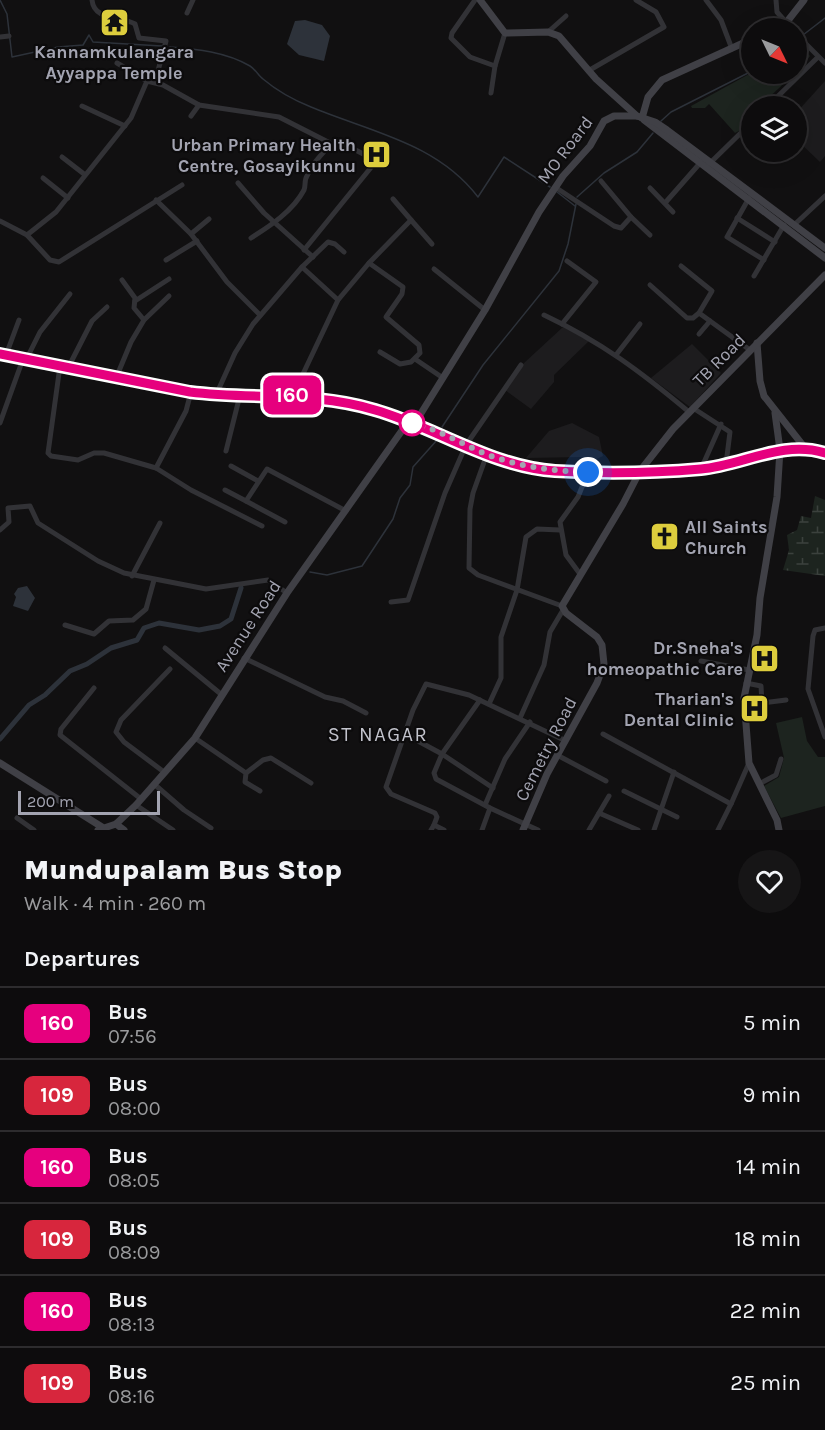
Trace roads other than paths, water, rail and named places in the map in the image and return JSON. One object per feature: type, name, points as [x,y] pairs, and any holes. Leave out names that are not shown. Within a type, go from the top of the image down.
[{"type":"main road","points":[[3,355],[190,392],[216,395],[293,395],[376,410],[488,454],[553,471],[701,469],[780,450],[805,448],[825,453]]},
{"type":"street","points":[[92,0],[93,7],[99,14],[135,24],[139,38],[166,41],[155,82]]},
{"type":"street","points":[[187,13],[193,0]]},
{"type":"street","points":[[475,0],[452,33],[452,38],[470,57],[495,66]]},
{"type":"street","points":[[480,0],[505,33]]},
{"type":"street","points":[[588,71],[664,27],[656,12],[636,0]]},
{"type":"street","points":[[706,0],[721,20],[732,48]]},
{"type":"street","points":[[776,0],[777,12],[782,18]]},
{"type":"street","points":[[793,18],[804,0]]},
{"type":"street","points":[[548,32],[566,16]]},
{"type":"street","points":[[505,33],[548,32],[559,36],[588,71],[639,117],[661,126],[825,258]]},
{"type":"street","points":[[491,93],[495,66],[505,33]]},
{"type":"street","points":[[0,38],[9,36]]},
{"type":"street","points":[[639,117],[648,97],[662,80],[741,44]]},
{"type":"street","points":[[807,46],[825,63]]},
{"type":"street","points":[[778,96],[818,57]]},
{"type":"street","points":[[117,63],[147,81],[155,82],[199,105],[279,117],[332,144]]},
{"type":"street","points":[[27,235],[56,213],[84,174],[125,126],[134,113],[147,81]]},
{"type":"street","points":[[190,116],[199,105]]},
{"type":"street","points":[[82,106],[125,126]]},
{"type":"street","name":"MO Roard","points":[[412,423],[485,310],[555,187],[590,146],[604,121],[614,116],[639,117]]},
{"type":"street","points":[[665,203],[741,132]]},
{"type":"street","points":[[251,238],[275,223],[304,190],[308,173],[332,144],[338,141],[371,158]]},
{"type":"street","points":[[62,157],[84,174]]},
{"type":"street","points":[[707,163],[825,248]]},
{"type":"street","points":[[304,250],[373,165]]},
{"type":"street","points":[[43,178],[68,198]]},
{"type":"street","points":[[601,181],[650,235]]},
{"type":"street","points":[[238,183],[275,223],[313,257]]},
{"type":"street","points":[[0,220],[27,235],[50,260],[56,263],[182,184]]},
{"type":"street","points":[[555,187],[618,228],[632,217]]},
{"type":"street","points":[[650,188],[672,212]]},
{"type":"street","points":[[794,225],[825,196]]},
{"type":"street","points":[[749,198],[727,237],[764,260]]},
{"type":"street","points":[[393,199],[432,244]]},
{"type":"street","points":[[156,200],[191,234],[226,282],[260,315]]},
{"type":"street","points":[[737,218],[775,242]]},
{"type":"street","points":[[191,234],[209,219]]},
{"type":"street","points":[[293,395],[338,300],[369,263],[411,220]]},
{"type":"street","points":[[754,276],[784,225]]},
{"type":"street","points":[[166,260],[197,242]]},
{"type":"street","points":[[216,395],[235,353],[260,315],[302,267],[328,242],[335,244],[344,252]]},
{"type":"street","points":[[562,324],[596,282],[567,261]]},
{"type":"street","points":[[369,263],[403,286],[402,294],[386,317],[418,345],[420,353],[415,359],[400,364],[380,352]]},
{"type":"street","points":[[650,285],[687,318],[693,318],[699,314],[712,291],[681,266]]},
{"type":"street","points":[[302,267],[338,300]]},
{"type":"street","points":[[434,269],[485,310]]},
{"type":"street","name":"TB Road","points":[[640,471],[691,410],[825,275]]},
{"type":"street","points":[[135,301],[169,279]]},
{"type":"street","points":[[122,280],[135,301],[134,308],[144,320]]},
{"type":"street","points":[[0,423],[24,360],[40,332],[70,294]]},
{"type":"street","points":[[116,378],[130,342],[144,320],[169,296]]},
{"type":"street","points":[[107,307],[92,321],[64,367],[48,453],[51,456],[78,460],[94,453],[104,453],[156,468],[191,490],[262,526]]},
{"type":"street","points":[[699,314],[750,350]]},
{"type":"street","points":[[544,315],[592,338],[691,410],[721,424],[730,432],[726,464]]},
{"type":"street","points":[[3,355],[19,320]]},
{"type":"street","points":[[699,334],[710,321]]},
{"type":"street","points":[[616,355],[640,324]]},
{"type":"street","points":[[757,343],[760,381],[764,396],[775,413],[805,448]]},
{"type":"street","points":[[415,359],[443,378]]},
{"type":"street","points":[[391,602],[404,602],[410,598],[445,493],[466,445],[521,364]]},
{"type":"street","points":[[156,468],[186,411],[190,392]]},
{"type":"street","points":[[226,451],[240,395]]},
{"type":"street","points":[[775,413],[780,450],[777,497],[760,598],[759,626],[744,698],[749,763],[778,830]]},
{"type":"street","name":"Avenue Road","points":[[116,824],[139,802],[195,738],[287,593],[412,423]]},
{"type":"street","points":[[701,469],[721,424]]},
{"type":"street","points":[[488,454],[473,493],[470,509],[469,567],[478,575],[563,608]]},
{"type":"street","points":[[231,466],[258,481]]},
{"type":"street","points":[[246,501],[262,472],[272,470],[346,511]]},
{"type":"street","points":[[520,718],[544,665],[550,632],[580,574],[623,504],[640,471]]},
{"type":"street","points":[[580,574],[566,555],[560,530],[563,514],[578,497],[588,472]]},
{"type":"street","points":[[225,490],[285,522]]},
{"type":"street","points":[[0,530],[9,522],[9,507],[30,506],[34,518],[41,525],[98,561],[132,576],[212,589],[261,579],[273,583],[287,593]]},
{"type":"street","points":[[132,576],[160,523]]},
{"type":"street","points":[[489,704],[501,678],[501,637],[516,590],[526,537],[537,529],[560,530]]},
{"type":"street","points":[[65,625],[94,634],[109,621],[133,620],[146,609],[154,580]]},
{"type":"street","name":"Cemetry Road","points":[[524,826],[564,740],[597,683],[603,664],[602,645],[597,637],[563,608]]},
{"type":"street","points":[[825,628],[815,630],[813,636],[808,689],[825,737]]},
{"type":"street","points":[[165,648],[222,695]]},
{"type":"street","points":[[244,658],[325,697],[344,701],[366,713]]},
{"type":"street","points":[[701,661],[749,670]]},
{"type":"street","points":[[164,772],[124,742],[116,732],[122,720],[170,669]]},
{"type":"street","points":[[746,683],[761,686],[762,703],[786,700]]},
{"type":"street","points":[[444,830],[433,827],[437,817],[435,813],[391,794],[386,787],[426,684],[458,691],[530,722],[564,740]]},
{"type":"street","points":[[94,688],[61,729],[60,735],[173,830]]},
{"type":"street","points":[[480,700],[442,754],[434,772],[436,779],[524,826],[538,830]]},
{"type":"street","points":[[482,830],[493,788],[505,759],[530,722]]},
{"type":"street","points":[[405,734],[442,754],[493,788]]},
{"type":"street","points":[[603,734],[731,804]]},
{"type":"street","points":[[195,738],[246,773]]},
{"type":"street","points":[[557,755],[606,781]]},
{"type":"street","points":[[260,791],[245,782],[246,773],[263,760],[271,758],[311,783]]},
{"type":"street","points":[[759,784],[776,775],[781,759]]},
{"type":"street","points":[[0,763],[100,829],[116,824],[124,830]]},
{"type":"street","points":[[718,830],[749,763]]},
{"type":"street","points":[[654,830],[674,772]]},
{"type":"street","points":[[154,784],[184,810],[212,828]]},
{"type":"street","points":[[624,790],[677,817]]},
{"type":"street","points":[[589,830],[609,796]]},
{"type":"street","points":[[599,813],[638,830]]},
{"type":"street","points":[[17,818],[34,830]]},
{"type":"waterway","points":[[0,0],[7,14],[12,57],[58,47],[83,45],[89,35],[93,42],[162,46]]},
{"type":"waterway","points":[[807,32],[825,18]]},
{"type":"waterway","points":[[170,47],[211,52],[241,61],[252,67],[261,78],[299,102],[423,151],[462,179],[478,197],[504,157],[550,187]]},
{"type":"waterway","points":[[661,121],[671,112],[741,77]]},
{"type":"waterway","points":[[577,197],[604,173],[637,152],[653,133]]},
{"type":"waterway","points":[[557,192],[575,206]]},
{"type":"waterway","points":[[442,427],[483,365],[559,271],[568,244],[576,204]]},
{"type":"waterway","points":[[310,572],[327,575],[362,566],[393,519],[400,498],[410,485],[413,467],[437,440]]},
{"type":"waterway","points":[[0,739],[29,705],[45,695],[70,671],[87,664],[111,648],[137,640],[144,628],[159,623],[199,630],[220,626],[231,619],[241,588]]},
{"type":"place","name":"Kannamkulangara Ayyappa Temple","points":[[114,23]]},
{"type":"place","name":"Urban Primary Health Centre, Gosayikunnu","points":[[377,155]]},
{"type":"place","name":"All Saints Church","points":[[664,537]]},
{"type":"place","name":"Dr.Sneha's homeopathic Care","points":[[764,658]]},
{"type":"place","name":"Tharian's Dental Clinic","points":[[755,709]]},
{"type":"district","name":"ST NAGAR","points":[[378,734]]}]
